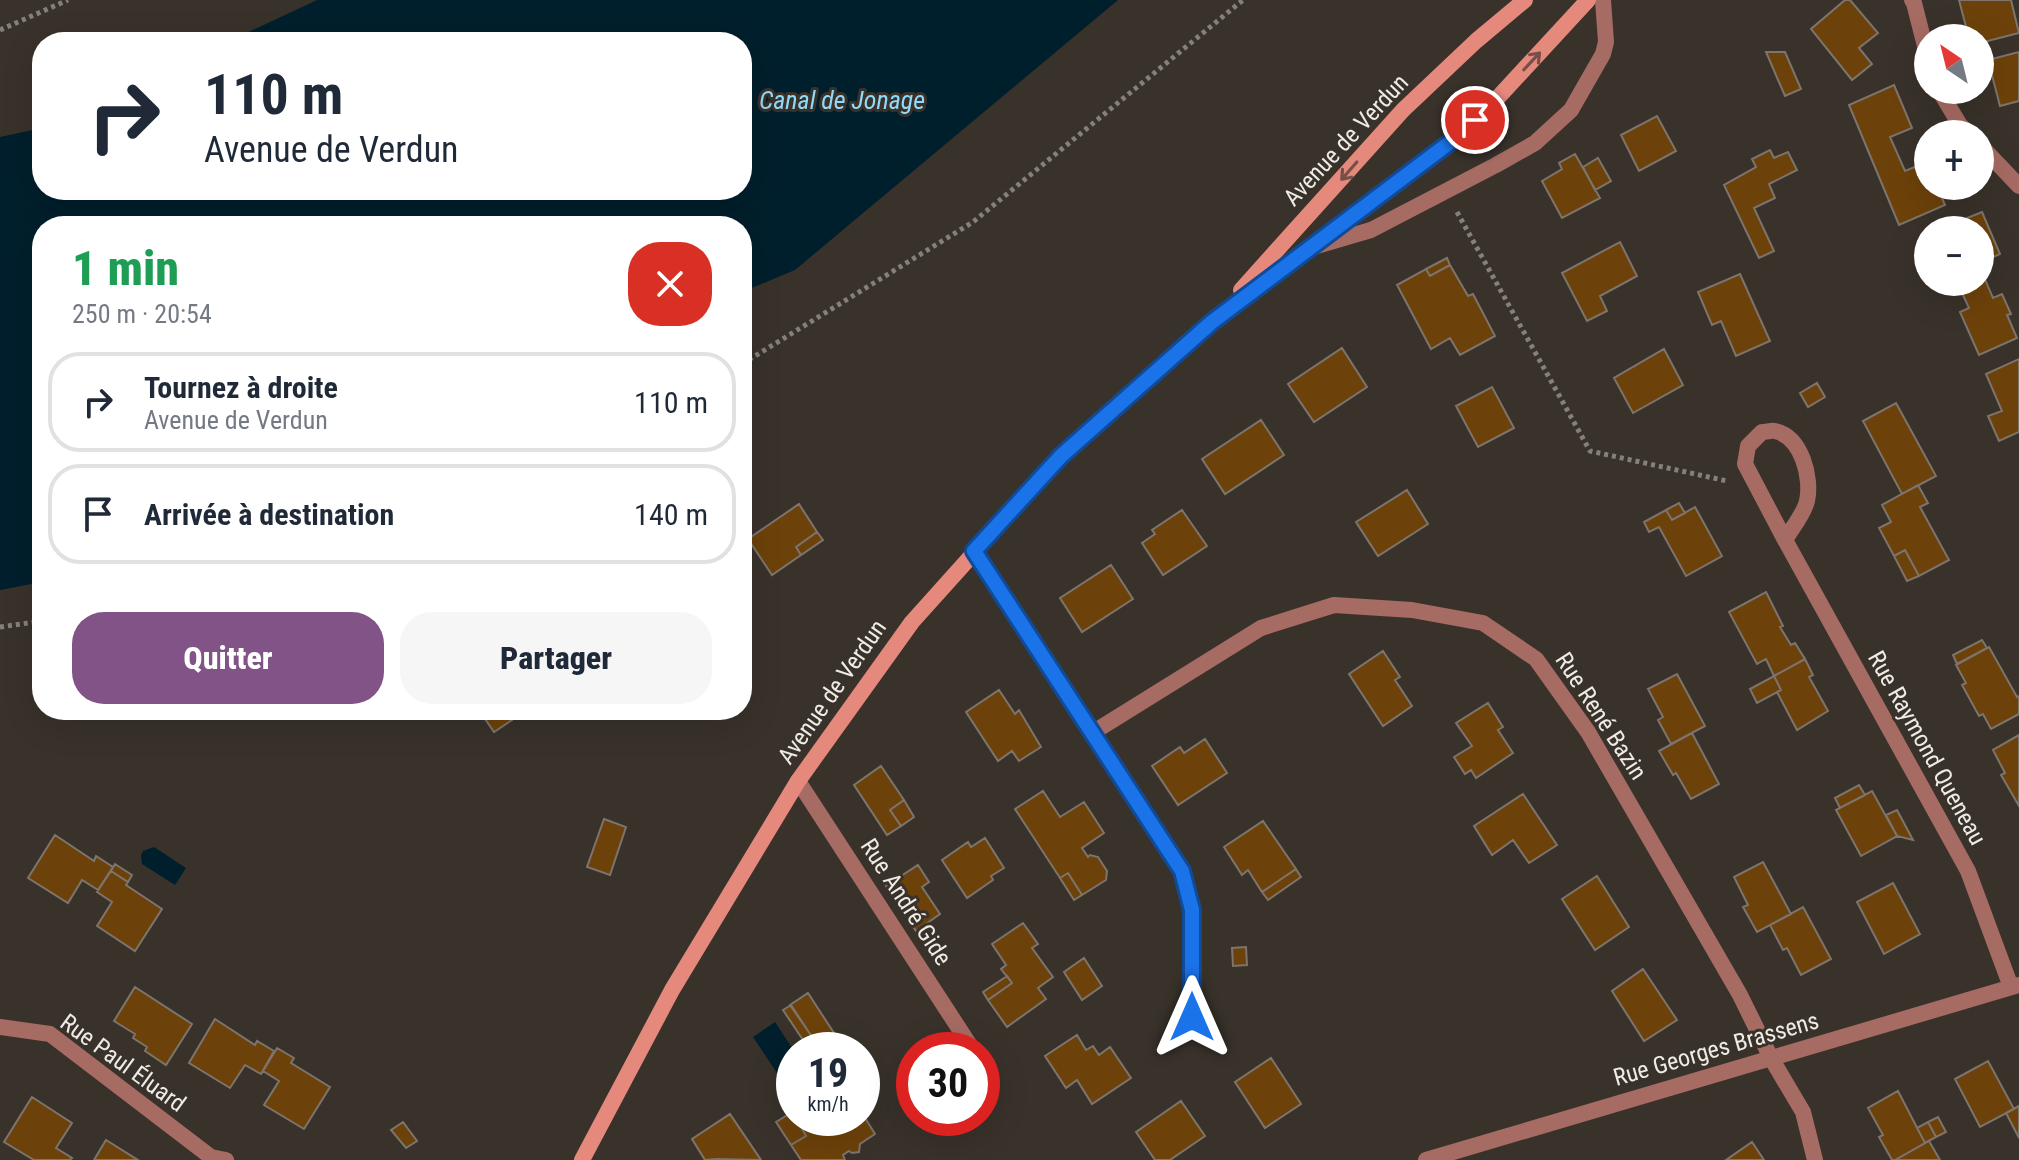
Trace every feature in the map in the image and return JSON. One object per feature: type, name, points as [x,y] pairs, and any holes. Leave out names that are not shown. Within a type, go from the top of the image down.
[{"type":"main road","name":"Avenue de Verdun","points":[[1212,322],[1403,110],[1525,0]]},
{"type":"main road","name":"Avenue de Verdun","points":[[582,1160],[672,990],[798,781],[912,622],[1061,456],[1212,322],[1457,137],[1492,104],[1588,0]]},
{"type":"street","points":[[1308,249],[1371,230],[1535,143],[1571,110],[1603,54],[1606,42],[1603,0]]},
{"type":"street","points":[[1912,0],[1919,24]]},
{"type":"street","points":[[1994,160],[2019,186]]},
{"type":"street","name":"Rue Raymond Queneau","points":[[1785,540],[1806,504],[1809,479],[1802,456],[1790,440],[1776,431],[1762,432],[1748,446],[1745,464],[1756,488],[1968,871],[2015,986]]},
{"type":"street","points":[[974,551],[1182,871],[1192,910],[1192,1017]]},
{"type":"street","name":"Rue René Bazin","points":[[1092,733],[1261,628],[1334,605],[1412,610],[1483,623],[1536,659],[1588,732],[1740,995],[1771,1058],[1803,1112],[1815,1160]]},
{"type":"street","name":"Rue André Gide","points":[[798,781],[961,1032]]},
{"type":"street","name":"Rue Georges Brassens","points":[[1426,1160],[2015,986]]},
{"type":"street","name":"Rue Paul Éluard","points":[[0,1027],[50,1034],[215,1159]]},
{"type":"path","points":[[0,30],[68,0]]},
{"type":"path","points":[[752,358],[973,222],[1243,0]]},
{"type":"path","points":[[1445,192],[1590,451],[1756,488]]},
{"type":"path","points":[[0,627],[32,622]]},
{"type":"water","name":"Canal de Jonage","points":[[317,0],[1118,0],[795,270],[752,288],[752,216],[32,216],[32,584],[0,590],[0,137],[32,130],[32,200],[752,200],[752,32],[248,32]]},
{"type":"water","points":[[154,847],[186,868],[175,885],[142,864],[143,851]]},
{"type":"water","points":[[775,1022],[782,1032],[776,1032],[776,1072],[753,1037]]},
{"type":"building","points":[[1845,0],[1850,0],[1878,33],[1859,48],[1872,64],[1852,80],[1811,29]]},
{"type":"building","points":[[1959,0],[2011,0],[2019,33],[1994,39],[1994,24],[1965,24]]},
{"type":"building","points":[[1766,52],[1785,52],[1801,89],[1785,96]]},
{"type":"building","points":[[2019,52],[2019,101],[2000,106],[1994,83],[1994,58]]},
{"type":"building","points":[[1894,85],[1912,128],[1890,137],[1905,171],[1914,167],[1914,200],[1943,200],[1945,205],[1899,225],[1849,105]]},
{"type":"building","points":[[1657,116],[1676,151],[1639,171],[1621,135]]},
{"type":"building","points":[[1770,150],[1774,158],[1788,152],[1797,170],[1769,184],[1775,198],[1754,208],[1774,251],[1759,258],[1724,185],[1756,167],[1752,159]]},
{"type":"building","points":[[1575,154],[1600,198],[1562,218],[1542,181],[1562,169],[1559,163]]},
{"type":"building","points":[[1598,158],[1611,181],[1595,190],[1583,167]]},
{"type":"building","points":[[1994,240],[2000,254],[1994,257]]},
{"type":"building","points":[[1620,242],[1637,276],[1600,296],[1607,311],[1587,321],[1562,273]]},
{"type":"building","points":[[1447,258],[1450,265],[1430,276],[1426,269]]},
{"type":"building","points":[[1450,265],[1468,296],[1473,294],[1495,336],[1460,355],[1450,338],[1431,349],[1397,285],[1426,269],[1430,276]]},
{"type":"building","points":[[1740,274],[1770,341],[1736,356],[1721,321],[1712,325],[1698,292]]},
{"type":"building","points":[[2002,294],[2017,338],[1979,355],[1960,312],[1969,308],[1963,296],[1993,298]]},
{"type":"building","points":[[1342,348],[1367,387],[1314,422],[1288,384]]},
{"type":"building","points":[[1664,349],[1683,385],[1633,413],[1614,378]]},
{"type":"building","points":[[2019,359],[2019,432],[1999,441],[1988,416],[2002,411],[1986,374]]},
{"type":"building","points":[[1817,383],[1825,397],[1808,407],[1800,393]]},
{"type":"building","points":[[1492,387],[1514,428],[1478,447],[1456,406]]},
{"type":"building","points":[[1896,403],[1936,476],[1902,494],[1863,421]]},
{"type":"building","points":[[1261,420],[1284,455],[1225,494],[1202,459]]},
{"type":"building","points":[[1918,485],[1928,503],[1920,507],[1949,560],[1919,576],[1905,550],[1894,556],[1879,528],[1891,522],[1882,505]]},
{"type":"building","points":[[1407,490],[1428,524],[1378,556],[1356,522]]},
{"type":"building","points":[[1679,503],[1685,513],[1672,520],[1666,510]]},
{"type":"building","points":[[799,504],[817,532],[796,547],[801,555],[772,575],[752,545],[752,536]]},
{"type":"building","points":[[1695,507],[1722,556],[1686,576],[1659,527],[1649,532],[1644,522],[1666,510],[1672,520]]},
{"type":"building","points":[[1182,510],[1207,546],[1163,575],[1142,543],[1155,534],[1152,530]]},
{"type":"building","points":[[817,532],[823,540],[801,555],[796,547]]},
{"type":"building","points":[[1905,550],[1919,576],[1907,581],[1894,556]]},
{"type":"building","points":[[1111,565],[1133,599],[1082,632],[1060,598]]},
{"type":"building","points":[[1766,592],[1783,626],[1780,627],[1791,645],[1795,643],[1805,659],[1774,676],[1766,659],[1757,664],[1729,612]]},
{"type":"building","points":[[1982,640],[1987,648],[1957,664],[1953,655]]},
{"type":"building","points":[[1989,647],[2019,696],[2019,714],[1991,729],[1983,714],[1979,716],[1962,685],[1966,683],[1956,665]]},
{"type":"building","points":[[1383,651],[1400,677],[1395,680],[1412,706],[1383,726],[1349,674]]},
{"type":"building","points":[[1805,659],[1813,675],[1809,677],[1828,711],[1797,730],[1777,692],[1781,690],[1774,676]]},
{"type":"building","points":[[1677,674],[1705,726],[1671,744],[1658,720],[1663,717],[1648,689]]},
{"type":"building","points":[[1774,676],[1781,690],[1757,703],[1750,689]]},
{"type":"building","points":[[999,690],[1015,714],[1019,710],[1041,747],[1019,761],[1012,751],[998,761],[966,712]]},
{"type":"building","points":[[1488,703],[1503,727],[1498,730],[1513,753],[1476,778],[1471,770],[1465,774],[1454,757],[1472,746],[1456,723]]},
{"type":"building","points":[[486,720],[512,720],[494,732]]},
{"type":"building","points":[[1692,733],[1719,784],[1691,799],[1659,751]]},
{"type":"building","points":[[2019,735],[2019,806],[2001,775],[2005,773],[1993,750]]},
{"type":"building","points":[[1205,739],[1227,773],[1178,805],[1152,766],[1180,747],[1184,753]]},
{"type":"building","points":[[881,766],[904,800],[890,810],[901,826],[887,835],[854,785]]},
{"type":"building","points":[[1859,785],[1865,795],[1840,808],[1835,798]]},
{"type":"building","points":[[1043,791],[1060,817],[1084,802],[1104,833],[1082,848],[1088,857],[1098,857],[1107,871],[1106,880],[1082,895],[1068,873],[1060,878],[1015,809]]},
{"type":"building","points":[[1872,791],[1897,836],[1861,856],[1836,810]]},
{"type":"building","points":[[1523,794],[1557,845],[1529,863],[1513,840],[1492,855],[1474,826]]},
{"type":"building","points":[[904,800],[914,817],[901,826],[890,810]]},
{"type":"building","points":[[1897,810],[1913,840],[1897,836],[1886,815]]},
{"type":"building","points":[[604,819],[626,827],[610,875],[587,867]]},
{"type":"building","points":[[1263,821],[1296,869],[1262,892],[1248,870],[1242,875],[1224,847]]},
{"type":"building","points":[[55,835],[94,861],[96,856],[113,867],[98,890],[82,880],[68,903],[28,878]]},
{"type":"building","points":[[985,838],[1004,868],[967,898],[942,860],[968,842],[971,847]]},
{"type":"building","points":[[1763,862],[1791,914],[1757,932],[1743,907],[1748,905],[1734,877]]},
{"type":"building","points":[[115,864],[132,875],[128,882],[111,871]]},
{"type":"building","points":[[918,865],[929,882],[922,887],[940,914],[916,931],[886,886]]},
{"type":"building","points":[[1296,869],[1301,877],[1268,900],[1262,892]]},
{"type":"building","points":[[111,871],[162,909],[135,951],[97,926],[112,902],[97,892]]},
{"type":"building","points":[[1068,873],[1082,895],[1074,900],[1060,878]]},
{"type":"building","points":[[1597,876],[1629,927],[1595,950],[1562,899]]},
{"type":"building","points":[[1893,883],[1920,934],[1884,954],[1857,902]]},
{"type":"building","points":[[1803,907],[1831,959],[1801,975],[1770,925]]},
{"type":"building","points":[[1023,923],[1038,944],[1032,948],[1053,977],[1038,988],[1046,999],[1007,1027],[988,1000],[1012,983],[1001,969],[1006,965],[992,944]]},
{"type":"building","points":[[1246,947],[1247,965],[1233,966],[1232,948]]},
{"type":"building","points":[[1084,958],[1102,986],[1082,1000],[1064,972]]},
{"type":"building","points":[[1643,969],[1677,1020],[1644,1041],[1612,991]]},
{"type":"building","points":[[1007,976],[1012,983],[988,1000],[983,992]]},
{"type":"building","points":[[135,987],[192,1024],[166,1065],[145,1051],[147,1047],[133,1038],[135,1034],[114,1021]]},
{"type":"building","points":[[808,993],[833,1032],[809,1032],[790,1005]]},
{"type":"building","points":[[791,1005],[809,1032],[798,1032],[783,1010]]},
{"type":"building","points":[[215,1019],[255,1045],[257,1041],[274,1051],[261,1074],[245,1065],[230,1088],[189,1063]]},
{"type":"building","points":[[1077,1035],[1086,1050],[1093,1046],[1099,1055],[1110,1047],[1131,1078],[1092,1104],[1077,1080],[1066,1088],[1045,1056]]},
{"type":"building","points":[[277,1048],[294,1058],[291,1063],[330,1087],[304,1129],[264,1105],[279,1081],[263,1071]]},
{"type":"building","points":[[1271,1058],[1301,1104],[1265,1128],[1235,1082]]},
{"type":"building","points":[[1988,1061],[2014,1109],[1980,1127],[1955,1079]]},
{"type":"building","points":[[1898,1091],[1925,1143],[1892,1160],[1868,1108]]},
{"type":"building","points":[[32,1097],[72,1123],[56,1148],[72,1158],[70,1160],[34,1160],[4,1142]]},
{"type":"building","points":[[1181,1101],[1205,1136],[1170,1160],[1155,1160],[1136,1132]]},
{"type":"building","points":[[2019,1106],[2019,1138],[2006,1113]]},
{"type":"building","points":[[730,1114],[761,1160],[705,1160],[692,1139]]},
{"type":"building","points":[[1938,1117],[1946,1132],[1936,1137],[1928,1122]]},
{"type":"building","points":[[403,1122],[417,1141],[406,1148],[391,1130]]},
{"type":"building","points":[[1928,1122],[1936,1137],[1925,1143],[1917,1128]]},
{"type":"building","points":[[785,1136],[806,1136],[791,1145]]},
{"type":"building","points":[[806,1136],[872,1136],[860,1144],[859,1152],[849,1151],[843,1155],[845,1160],[801,1160],[791,1145]]},
{"type":"building","points":[[106,1140],[138,1160],[94,1160]]},
{"type":"building","points":[[1929,1141],[1940,1160],[1897,1160],[1897,1159]]},
{"type":"building","points":[[1752,1142],[1764,1160],[1726,1160]]},
{"type":"route","points":[[1192,1017],[1192,910],[1182,871],[974,551],[1061,456],[1212,322],[1457,137],[1475,120]]}]
